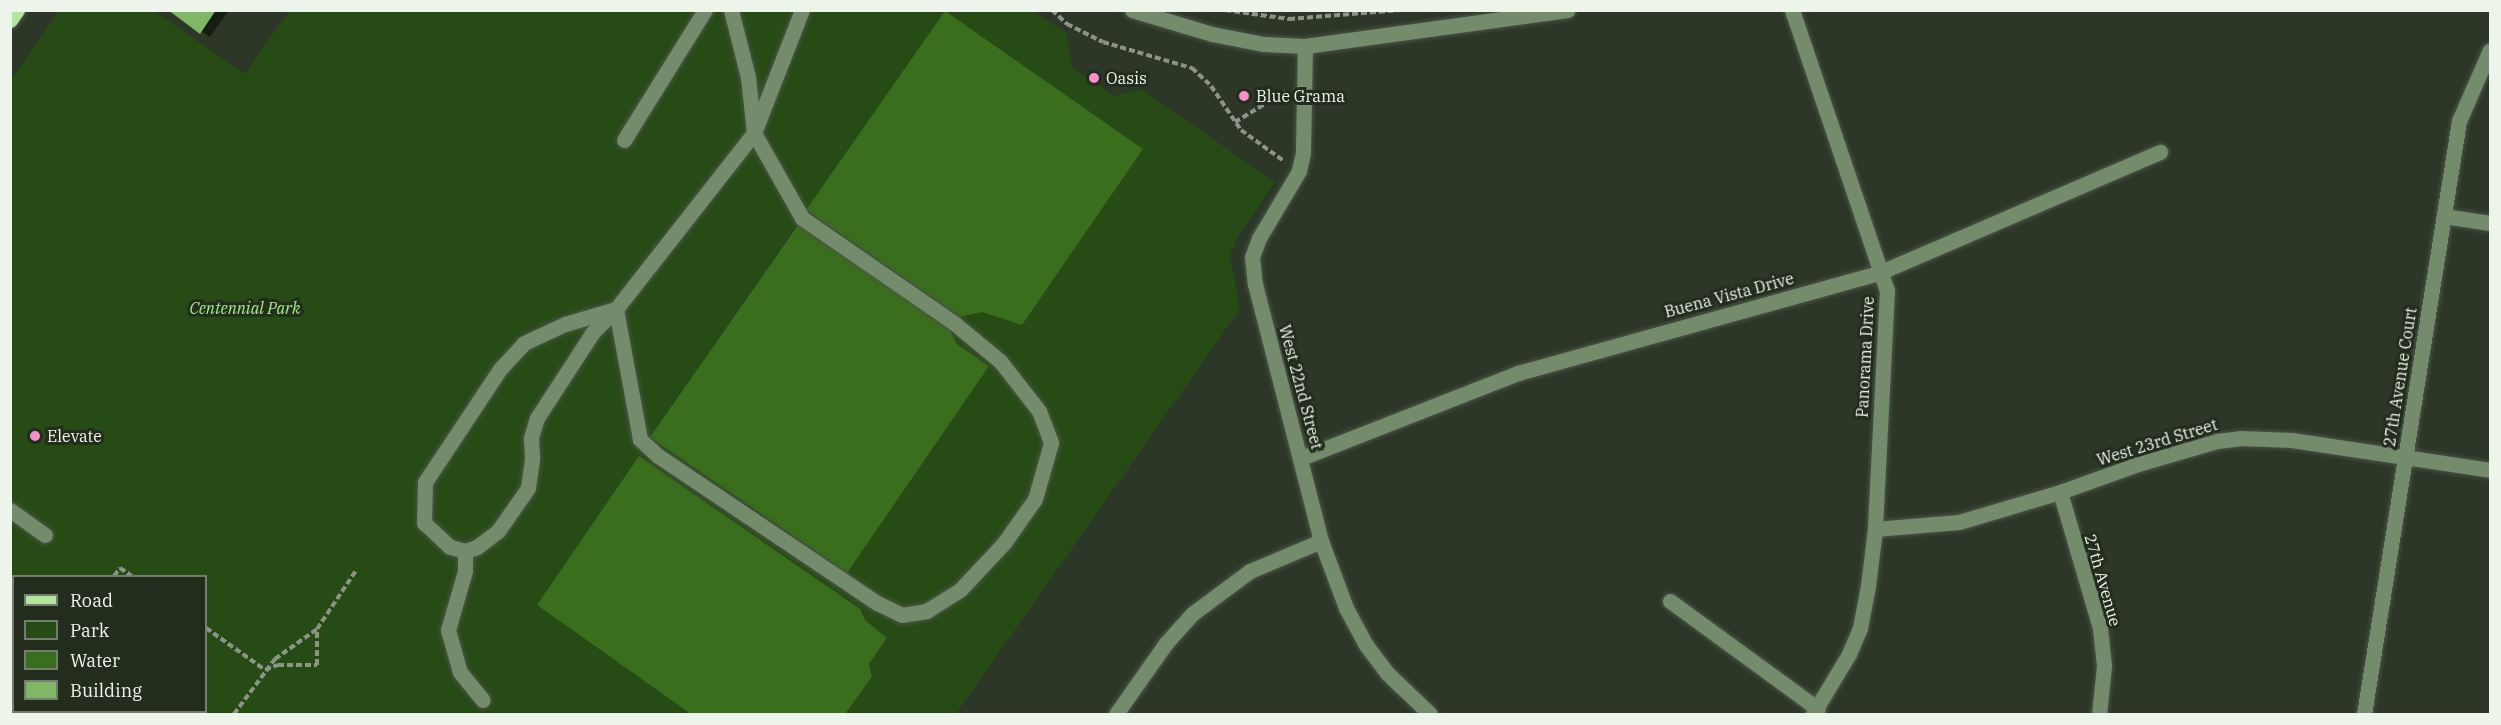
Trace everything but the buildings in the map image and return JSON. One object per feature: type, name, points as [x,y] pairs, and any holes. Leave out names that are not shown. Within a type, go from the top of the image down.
[{"type":"main road","points":[[10,20],[17,10]]},
{"type":"street","points":[[624,140],[705,10]]},
{"type":"street","points":[[616,309],[640,439],[658,456],[877,603],[902,615],[927,611],[960,590],[1004,543],[1035,499],[1051,443],[1039,411],[1000,361],[954,323],[802,218],[754,133],[748,77],[731,10]]},
{"type":"street","points":[[616,309],[565,324],[524,343],[500,369],[425,482],[424,523],[450,547],[465,551],[477,547],[498,531],[528,488],[532,459],[531,438],[537,418],[593,332],[616,309],[754,133],[802,10]]},
{"type":"street","points":[[1132,10],[1212,34],[1264,44],[1305,46],[1568,10]]},
{"type":"street","name":"Panorama Drive","points":[[1670,602],[1816,712],[1849,654],[1860,628],[1875,530],[1887,290],[1792,10]]},
{"type":"street","name":"West 22nd Street","points":[[1305,46],[1306,92],[1303,153],[1299,171],[1259,238],[1252,257],[1255,284],[1322,540],[1346,608],[1366,645],[1388,674],[1430,714]]},
{"type":"street","name":"27th Avenue Court","points":[[2364,714],[2390,570],[2459,121],[2490,50]]},
{"type":"street","name":"Buena Vista Drive","points":[[1301,458],[1518,373],[1881,272],[2160,152]]},
{"type":"street","points":[[2444,216],[2490,223]]},
{"type":"street","name":"West 23rd Street","points":[[1875,530],[1959,522],[2060,492],[2138,464],[2217,441],[2240,438],[2292,440],[2490,470]]},
{"type":"street","name":"27th Avenue","points":[[2060,492],[2100,628],[2104,666],[2099,714]]},
{"type":"street","points":[[10,510],[45,535]]},
{"type":"street","points":[[1116,714],[1166,643],[1192,614],[1250,571],[1322,540]]},
{"type":"street","points":[[465,551],[465,571],[447,630],[460,672],[483,700]]},
{"type":"path","points":[[1052,10],[1067,24],[1103,42],[1192,68],[1211,86],[1235,122],[1255,142],[1299,171]]},
{"type":"path","points":[[1225,10],[1288,19],[1401,10]]},
{"type":"path","points":[[1235,122],[1286,90],[1306,92]]},
{"type":"path","points":[[115,575],[120,568],[130,575]]},
{"type":"path","points":[[234,714],[265,669],[275,659],[317,629],[357,569]]},
{"type":"path","points":[[207,629],[265,669]]},
{"type":"path","points":[[265,669],[278,665],[317,666],[317,629]]},
{"type":"green space","name":"Centennial Park","points":[[59,11],[154,11],[245,74],[289,11],[1033,11],[1066,33],[1073,68],[1114,96],[1141,89],[1275,182],[1238,236],[1230,256],[1240,309],[956,714],[845,714],[872,678],[869,664],[887,639],[865,620],[537,605],[691,714],[11,714],[11,80]],"holes":[[[1143,149],[1022,325],[982,312]],[[797,225],[949,328],[957,344],[989,366],[650,437]]]},
{"type":"water","points":[[945,11],[1143,149],[1022,325],[982,312],[960,317],[806,210]]},
{"type":"water","points":[[798,225],[949,328],[957,344],[989,366],[847,573],[650,437]]},
{"type":"water","points":[[639,456],[860,609],[865,620],[887,638],[869,664],[872,677],[845,714],[691,714],[537,605]]},
{"type":"place","name":"Oasis","points":[[1094,78]]},
{"type":"place","name":"Blue Grama","points":[[1244,96]]},
{"type":"place","name":"Elevate","points":[[35,436]]}]
